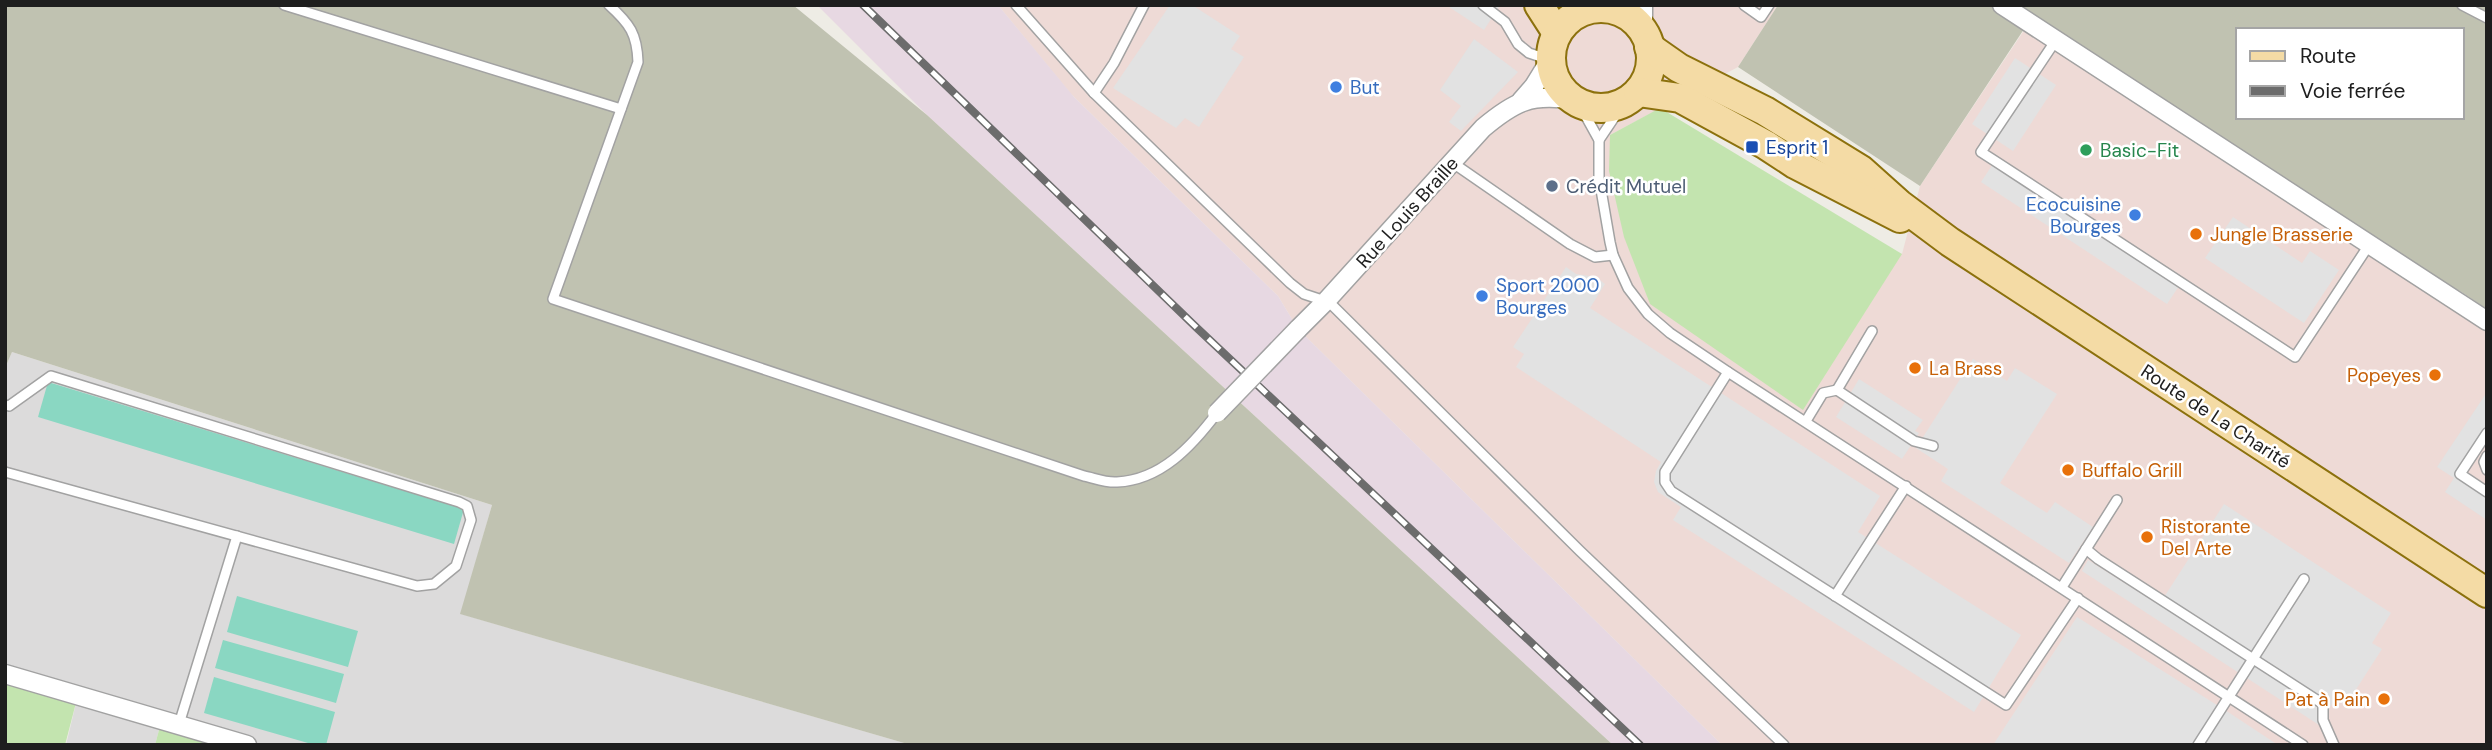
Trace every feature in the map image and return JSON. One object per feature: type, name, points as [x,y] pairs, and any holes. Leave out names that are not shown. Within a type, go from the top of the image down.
[{"type":"main road","points":[[1539,5],[1557,33]]},
{"type":"main road","points":[[1579,8],[1601,8],[1635,20],[1649,71],[1630,98],[1607,108],[1589,107],[1576,101],[1557,83],[1550,60],[1557,33],[1579,8]]},
{"type":"main road","name":"Route de La Charité","points":[[1635,20],[1679,68],[1765,111],[1861,170],[1899,204],[1950,242],[2485,593]]},
{"type":"main road","name":"Route de La Charité","points":[[1630,98],[1681,98],[1850,194],[1950,242]]},
{"type":"street","points":[[2002,5],[2487,321]]},
{"type":"street","name":"Rue Louis Braille","points":[[1217,413],[1326,301],[1483,128],[1521,101],[1542,75],[1550,60]]},
{"type":"street","points":[[1521,101],[1559,98],[1576,101]]},
{"type":"street","points":[[5,674],[247,745]]},
{"type":"lane","points":[[284,5],[621,109]]},
{"type":"lane","points":[[609,5],[625,19],[637,40],[638,62],[553,299],[1084,476],[1114,483],[1143,478],[1167,466],[1199,437],[1217,413]]},
{"type":"lane","points":[[1016,5],[1094,93],[1290,283],[1304,293],[1326,301],[1580,551],[1784,745]]},
{"type":"lane","points":[[1094,93],[1114,63],[1144,5]]},
{"type":"lane","points":[[1483,5],[1498,15],[1513,33],[1518,44],[1529,53],[1550,60]]},
{"type":"lane","points":[[1744,5],[1761,17],[1769,5]]},
{"type":"lane","points":[[2462,5],[2487,18]]},
{"type":"lane","points":[[2056,40],[1981,152],[1994,161],[2295,357],[2369,245]]},
{"type":"lane","points":[[1599,140],[1630,98]]},
{"type":"lane","points":[[1576,101],[1599,140],[1599,178],[1612,255],[1628,288],[1648,314],[1670,333],[1728,372],[2303,745]]},
{"type":"lane","points":[[1452,163],[1570,244],[1595,257],[1612,255]]},
{"type":"lane","points":[[1837,390],[1872,331]]},
{"type":"lane","points":[[1728,372],[1665,472],[1665,482],[1671,491],[2006,705],[2078,598]]},
{"type":"lane","points":[[5,405],[9,406],[51,376],[459,502],[467,506],[471,520],[456,566],[434,584],[417,586],[5,472]]},
{"type":"lane","points":[[1806,421],[1823,393],[1837,390],[1914,441],[1933,446]]},
{"type":"lane","points":[[2487,433],[2460,474],[2487,492]]},
{"type":"lane","points":[[2487,456],[2484,462],[2487,470]]},
{"type":"lane","points":[[1835,596],[1906,486]]},
{"type":"lane","points":[[2062,587],[2117,500]]},
{"type":"lane","points":[[179,724],[237,536]]},
{"type":"lane","points":[[2086,549],[2323,704],[2323,720],[2334,745]]},
{"type":"lane","points":[[2198,745],[2304,579]]},
{"type":"shaded area","points":[[5,5],[793,5],[927,115],[1613,745],[911,745],[460,614],[492,505],[12,352],[5,368]]},
{"type":"shaded area","points":[[817,5],[998,5],[1074,97],[1278,296],[1298,329],[1722,745],[1613,745],[927,115]]},
{"type":"shaded area","points":[[998,5],[1778,5],[1738,67],[1610,135],[1902,254],[1920,186],[2029,23],[2487,309],[2487,745],[1722,745],[1298,329],[1278,296],[1071,94]]},
{"type":"shaded area","points":[[1170,5],[1192,5],[1240,36],[1231,49],[1244,57],[1199,127],[1185,118],[1176,128],[1113,88]]},
{"type":"shaded area","points":[[1446,5],[1500,5],[1484,30]]},
{"type":"shaded area","points":[[1778,5],[2487,5],[2487,309],[2460,291],[2369,245],[2028,23],[1920,186],[1738,67]]},
{"type":"shaded area","points":[[1474,39],[1518,72],[1461,131],[1449,122],[1461,106],[1440,90]]},
{"type":"shaded area","points":[[2015,58],[2056,85],[2013,151],[1972,124]]},
{"type":"shaded area","points":[[1995,161],[2181,283],[2167,304],[1981,182]]},
{"type":"shaded area","points":[[2233,217],[2302,263],[2310,251],[2339,270],[2304,323],[2205,258]]},
{"type":"shaded area","points":[[1566,267],[1576,274],[1596,277],[1605,284],[1590,308],[1880,496],[1858,532],[2021,635],[1974,712],[1673,520],[1681,507],[1658,492],[1654,482],[1661,462],[1516,367],[1524,354],[1513,347]]},
{"type":"shaded area","points":[[12,352],[492,505],[461,614],[911,745],[247,745],[162,719],[155,745],[66,745],[78,695],[5,674],[5,368]]},
{"type":"shaded area","points":[[1973,359],[2007,381],[2015,368],[2057,394],[2000,483],[2047,513],[2055,502],[2093,527],[2069,563],[1941,481],[1948,469],[1916,448]]},
{"type":"shaded area","points":[[1859,379],[1923,420],[1915,431],[1919,433],[1902,459],[1836,417]]},
{"type":"shaded area","points":[[2487,392],[2487,433],[2460,474],[2487,492],[2487,520],[2445,492],[2454,478],[2437,467]]},
{"type":"shaded area","points":[[2224,504],[2391,613],[2372,643],[2382,649],[2346,705],[2335,699],[2319,725],[2082,571],[2088,560],[2159,605]]},
{"type":"shaded area","points":[[2077,617],[2228,712],[2278,745],[1993,745]]},
{"type":"green space","points":[[1660,108],[1902,254],[1803,410],[1650,304],[1624,237],[1609,171],[1610,135]]},
{"type":"green space","points":[[48,382],[464,509],[454,544],[38,417]]},
{"type":"green space","points":[[237,596],[358,631],[348,667],[227,632]]},
{"type":"green space","points":[[223,640],[344,674],[336,703],[215,668]]},
{"type":"green space","points":[[5,674],[78,695],[65,745],[5,745]]},
{"type":"green space","points":[[214,677],[335,712],[326,745],[315,745],[204,713]]},
{"type":"green space","points":[[162,719],[247,745],[155,745]]},
{"type":"railway","points":[[863,5],[1198,329],[1640,745]]},
{"type":"place","name":"But","points":[[1336,87]]},
{"type":"place","name":"Esprit 1","points":[[1752,147]]},
{"type":"place","name":"Basic-Fit","points":[[2086,150]]},
{"type":"place","name":"Crédit Mutuel","points":[[1552,186]]},
{"type":"place","name":"Ecocuisine Bourges","points":[[2135,215]]},
{"type":"place","name":"Jungle Brasserie","points":[[2196,234]]},
{"type":"place","name":"Sport 2000 Bourges","points":[[1482,296]]},
{"type":"place","name":"La Brass","points":[[1915,368]]},
{"type":"place","name":"Popeyes","points":[[2435,375]]},
{"type":"place","name":"Buffalo Grill","points":[[2068,470]]},
{"type":"place","name":"Ristorante Del Arte","points":[[2147,537]]},
{"type":"place","name":"Pat à Pain","points":[[2384,699]]}]
